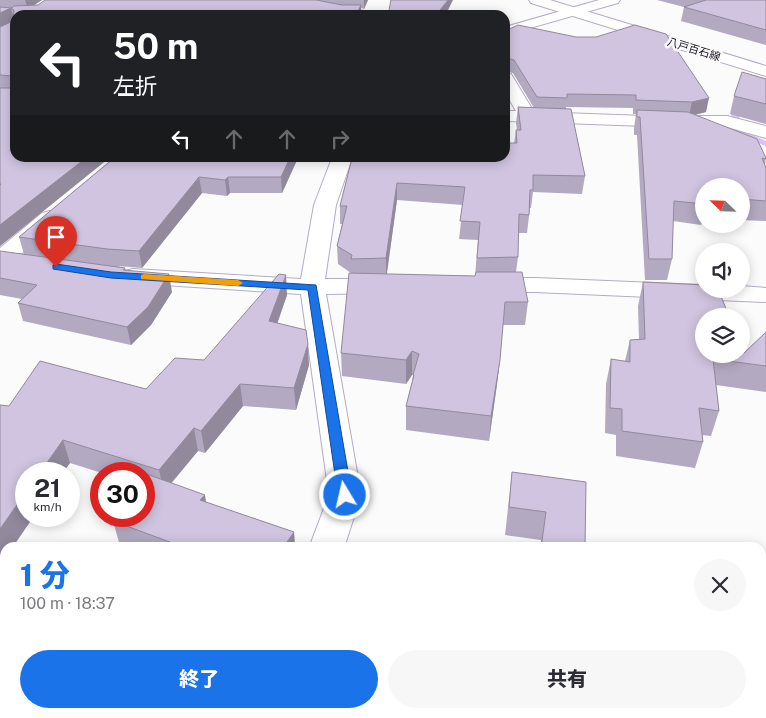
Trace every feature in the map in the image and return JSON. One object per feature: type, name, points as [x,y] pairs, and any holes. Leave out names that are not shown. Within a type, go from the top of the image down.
[{"type":"street","points":[[287,0],[338,10]]},
{"type":"street","name":"八戸百石線","points":[[536,0],[571,6],[766,71]]},
{"type":"street","points":[[591,6],[613,0]]},
{"type":"street","points":[[301,10],[306,4]]},
{"type":"street","points":[[510,29],[571,6]]},
{"type":"street","name":"八戸百石線","points":[[571,6],[591,6],[766,59]]},
{"type":"street","points":[[510,86],[528,117]]},
{"type":"street","points":[[510,116],[687,122],[727,120],[766,132]]},
{"type":"street","points":[[687,122],[722,138]]},
{"type":"street","points":[[328,542],[345,495],[312,287],[325,204],[341,162]]},
{"type":"street","points":[[1,259],[62,208]]},
{"type":"street","points":[[1,259],[29,263]]},
{"type":"street","points":[[111,275],[312,287],[409,286]]},
{"type":"street","points":[[467,286],[535,285],[766,295]]},
{"type":"building","points":[[45,0],[316,0],[342,5],[361,5],[358,10],[14,10],[11,8],[0,13],[0,7],[12,8],[14,6],[38,5]]},
{"type":"building","points":[[391,0],[448,0],[440,10],[389,10]]},
{"type":"building","points":[[706,0],[766,0],[766,30],[684,7]]},
{"type":"building","points":[[10,22],[10,76],[0,75],[0,27]]},
{"type":"building","points":[[518,25],[576,37],[596,37],[635,25],[666,34],[709,98],[692,102],[636,100],[636,95],[567,94],[567,98],[537,97],[514,60],[510,59],[510,29]]},
{"type":"building","points":[[742,72],[766,79],[766,104],[734,96]]},
{"type":"building","points":[[0,88],[10,88],[10,162],[81,162],[0,225],[1,184]]},
{"type":"building","points":[[518,107],[571,109],[585,176],[533,175],[529,215],[519,214],[518,257],[477,258],[480,222],[460,221],[465,187],[397,183],[386,258],[351,259],[352,255],[337,246],[347,206],[340,206],[351,162],[510,162],[510,143],[517,143],[516,130],[521,130]]},
{"type":"building","points":[[637,110],[688,112],[757,139],[766,158],[762,158],[766,168],[766,201],[750,200],[750,178],[695,178],[695,203],[674,201],[672,259],[649,259],[640,117],[637,117]]},
{"type":"building","points":[[109,162],[288,162],[281,177],[228,177],[225,180],[199,177],[139,251],[107,249],[19,237]]},
{"type":"building","points":[[0,251],[125,268],[123,270],[169,274],[148,307],[127,327],[18,303],[37,285],[0,278]]},
{"type":"building","points":[[476,272],[522,272],[528,302],[505,302],[500,360],[491,416],[406,406],[419,354],[412,351],[406,360],[341,353],[349,273],[475,276]]},
{"type":"building","points":[[279,274],[286,275],[269,321],[306,330],[308,344],[294,388],[240,384],[201,431],[194,428],[159,470],[155,469],[155,462],[133,462],[63,440],[47,462],[15,462],[15,508],[0,529],[0,405],[9,406],[40,361],[146,389],[175,358],[204,360]]},
{"type":"building","points":[[643,282],[695,285],[695,298],[722,298],[726,308],[695,308],[695,363],[713,363],[719,411],[699,408],[703,442],[622,431],[622,409],[610,408],[611,359],[630,362],[630,340],[645,339]]},
{"type":"building","points":[[766,332],[766,366],[743,363],[750,363],[750,347]]},
{"type":"building","points":[[512,472],[586,482],[585,542],[542,542],[546,512],[509,507]]},
{"type":"building","points":[[155,477],[205,495],[200,500],[294,532],[287,542],[170,542],[129,527],[155,527]]},
{"type":"waterway","points":[[766,96],[735,111],[736,129],[738,132],[766,144]]},
{"type":"slow traffic","points":[[144,277],[238,283]]},
{"type":"route","points":[[56,267],[111,275],[312,287],[345,495]]}]
